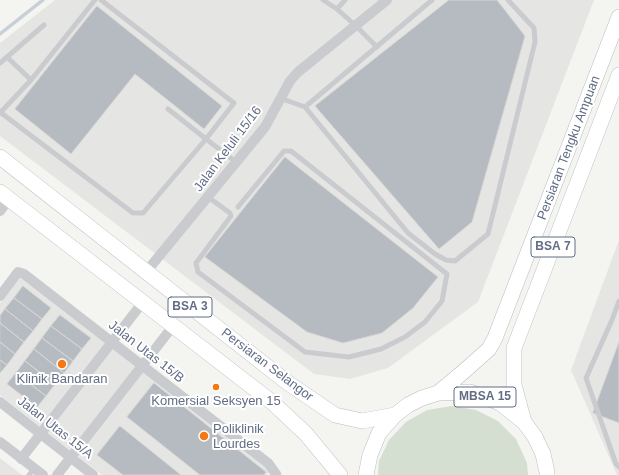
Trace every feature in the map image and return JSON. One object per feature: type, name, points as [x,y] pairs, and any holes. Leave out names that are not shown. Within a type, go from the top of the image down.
[{"type":"main road","name":"Persiaran Tengku Ampuan","points":[[438,393],[489,349],[495,338],[619,17]]},
{"type":"main road","name":"Persiaran Tengku Ampuan","points":[[524,422],[514,385],[514,348],[619,75]]},
{"type":"main road","name":"Persiaran Selangor","points":[[0,157],[288,383],[335,415],[362,421],[395,415]]},
{"type":"main road","name":"Persiaran Selangor","points":[[5,195],[273,403],[306,434],[340,475]]},
{"type":"main road","name":"MBSA 15","points":[[366,475],[370,454],[379,433],[395,415],[413,402],[438,393],[470,392],[500,402],[524,422],[535,437],[543,454],[547,474]]},
{"type":"street","name":"Jalan Keluli 15/16","points":[[146,272],[265,127],[290,81],[298,72],[387,0]]},
{"type":"street","points":[[0,211],[5,195]]},
{"type":"street","name":"Jalan Utas 15/B","points":[[0,296],[18,272],[24,274],[268,463],[275,475]]},
{"type":"street","points":[[21,459],[143,302]]},
{"type":"street","points":[[57,475],[173,326]]},
{"type":"street","name":"Jalan Utas 15/A","points":[[0,402],[93,475]]},
{"type":"street","points":[[0,442],[21,459],[32,472],[43,475]]},
{"type":"lane","points":[[95,0],[31,80],[0,113],[133,213],[143,213],[206,139],[234,103],[101,0]]},
{"type":"lane","points":[[324,0],[337,9],[377,47]]},
{"type":"lane","points":[[337,9],[345,0]]},
{"type":"lane","points":[[305,107],[377,47],[425,2],[432,0]]},
{"type":"lane","points":[[280,98],[305,107],[408,233],[435,254],[446,260],[455,262],[488,234],[535,42],[534,28],[508,0]]},
{"type":"lane","points":[[0,63],[44,25]]},
{"type":"lane","points":[[7,57],[31,80]]},
{"type":"lane","points":[[168,109],[236,162]]},
{"type":"lane","points":[[208,197],[230,213],[231,216],[196,263],[198,272],[305,352],[349,357],[380,349],[405,337],[425,322],[442,301],[447,274],[291,151],[284,151],[238,207]]},
{"type":"lane","points":[[619,302],[586,378],[616,464],[619,467]]},
{"type":"shaded area","points":[[55,0],[594,0],[478,302],[388,368],[350,379],[314,374],[0,136],[0,43]]},
{"type":"shaded area","points":[[619,240],[619,475],[617,475],[571,370]]},
{"type":"shaded area","points":[[21,277],[264,466],[269,473],[267,475],[102,475],[0,395],[0,303]]},
{"type":"shaded area","points":[[451,406],[476,410],[498,421],[516,439],[527,463],[528,475],[378,475],[379,461],[389,440],[406,422],[427,410]]},
{"type":"shaded area","points":[[0,458],[22,475],[0,475]]},
{"type":"building","points":[[449,0],[497,0],[525,36],[472,222],[439,249],[315,106]]},
{"type":"building","points":[[97,6],[222,106],[204,129],[135,74],[71,154],[15,109]]},
{"type":"building","points":[[285,157],[438,277],[413,308],[382,333],[343,343],[307,332],[205,257]]},
{"type":"building","points":[[23,286],[51,308],[42,319],[14,298]]},
{"type":"building","points":[[14,298],[42,319],[33,331],[5,309]]},
{"type":"building","points":[[5,309],[33,331],[24,342],[0,323],[0,316]]},
{"type":"building","points":[[60,315],[91,338],[82,349],[51,326]]},
{"type":"building","points":[[0,323],[24,342],[15,354],[0,342]]},
{"type":"building","points":[[51,326],[82,349],[73,361],[42,338]]},
{"type":"building","points":[[42,338],[73,361],[64,373],[34,349]]},
{"type":"building","points":[[0,342],[15,354],[7,365],[0,360]]},
{"type":"building","points":[[619,342],[619,423],[593,413]]},
{"type":"building","points":[[34,349],[64,373],[55,384],[25,361]]},
{"type":"building","points":[[0,360],[7,365],[0,373]]},
{"type":"building","points":[[25,361],[55,384],[46,396],[16,373]]},
{"type":"building","points":[[16,373],[46,396],[37,407],[7,384]]},
{"type":"building","points":[[154,383],[266,472],[264,475],[200,475],[127,417]]},
{"type":"building","points":[[120,426],[181,475],[123,475],[97,455]]},
{"type":"waterway","points":[[0,34],[43,0]]},
{"type":"place","name":"Klinik Bandaran","points":[[62,364]]},
{"type":"place","name":"Komersial Seksyen 15","points":[[216,387]]},
{"type":"place","name":"Poliklinik Lourdes","points":[[204,436]]}]
